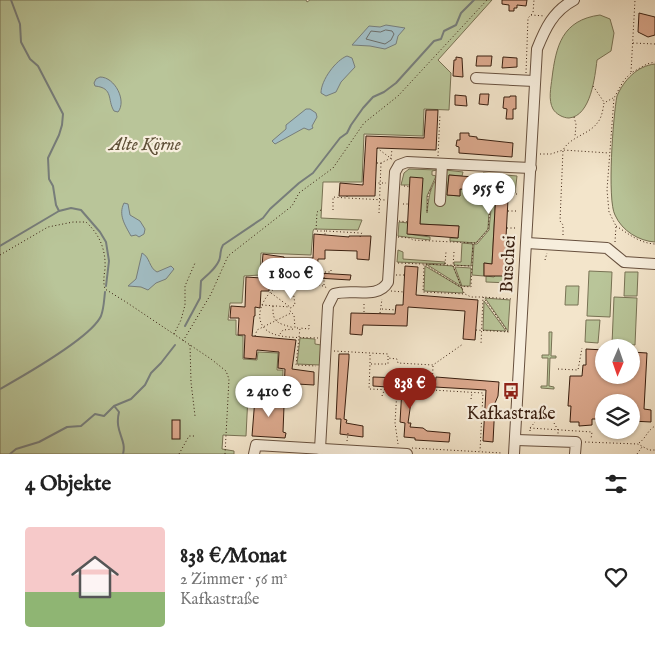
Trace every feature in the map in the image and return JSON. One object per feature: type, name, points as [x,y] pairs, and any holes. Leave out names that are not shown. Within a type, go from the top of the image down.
[{"type":"street","name":"Buschei","points":[[514,454],[531,168],[530,79],[537,50],[546,28],[559,10],[574,0]]},
{"type":"street","points":[[476,78],[530,79]]},
{"type":"street","points":[[320,449],[328,306],[334,294],[342,291],[375,292],[381,291],[385,287],[389,275],[396,202],[395,162],[531,168]]},
{"type":"street","points":[[440,201],[442,164]]},
{"type":"street","points":[[526,243],[607,248],[624,262],[655,264]]},
{"type":"street","points":[[516,440],[576,442],[575,454]]},
{"type":"street","points":[[255,449],[408,451]]},
{"type":"path","points":[[183,340],[211,294],[228,256],[292,206],[299,193],[332,168],[364,123],[398,96],[487,0]]},
{"type":"path","points":[[530,79],[528,18],[533,12],[534,0]]},
{"type":"path","points":[[630,72],[635,0]]},
{"type":"path","points":[[530,15],[546,16]]},
{"type":"path","points":[[632,43],[655,44]]},
{"type":"path","points":[[655,62],[630,72],[618,88],[614,98],[606,190],[609,212],[616,226],[631,237],[655,244]]},
{"type":"path","points":[[593,86],[604,102]]},
{"type":"path","points":[[562,246],[563,225],[560,221],[563,150],[567,143],[588,131],[598,122],[604,102],[614,98]]},
{"type":"path","points":[[574,117],[576,124],[575,138]]},
{"type":"path","points":[[377,148],[395,162]]},
{"type":"path","points":[[392,149],[395,162]]},
{"type":"path","points":[[540,154],[551,154],[563,150],[609,153]]},
{"type":"path","points":[[377,163],[395,162]]},
{"type":"path","points":[[379,213],[381,163]]},
{"type":"path","points":[[375,182],[410,187]]},
{"type":"path","points":[[508,194],[517,194]]},
{"type":"path","points":[[333,210],[333,197],[409,204]]},
{"type":"path","points":[[427,206],[427,211]]},
{"type":"path","points":[[321,210],[317,212],[316,231],[361,232],[360,237]]},
{"type":"path","points":[[397,243],[397,237],[476,243],[488,230],[490,210]]},
{"type":"path","points":[[508,211],[516,211]]},
{"type":"path","points":[[399,221],[408,222]]},
{"type":"path","points":[[0,255],[48,227],[73,222],[86,222],[94,230],[102,245],[105,267],[103,284],[105,289],[183,340],[226,372],[229,379],[225,454]]},
{"type":"path","points":[[614,255],[616,226]]},
{"type":"path","points":[[507,228],[515,228]]},
{"type":"path","points":[[325,231],[325,236]]},
{"type":"path","points":[[424,264],[462,287],[471,287],[473,243]]},
{"type":"path","points":[[506,245],[514,246]]},
{"type":"path","points":[[445,265],[446,252]]},
{"type":"path","points":[[454,252],[453,266],[465,294]]},
{"type":"path","points":[[395,281],[396,262],[461,267],[472,266]]},
{"type":"path","points":[[505,262],[513,262]]},
{"type":"path","points":[[174,335],[181,320],[185,305],[186,286],[195,263]]},
{"type":"path","points":[[424,264],[423,292],[511,299]]},
{"type":"path","points":[[324,286],[324,272],[331,272],[331,270]]},
{"type":"path","points":[[396,275],[405,275]]},
{"type":"path","points":[[326,338],[272,333],[264,327],[260,313],[264,300],[283,283],[292,281],[304,285],[324,286],[334,294]]},
{"type":"path","points":[[262,306],[291,307],[295,305],[292,281]]},
{"type":"path","points":[[390,291],[404,292]]},
{"type":"path","points":[[270,293],[291,307]]},
{"type":"path","points":[[378,297],[382,296],[380,313]]},
{"type":"path","points":[[481,344],[483,297]]},
{"type":"path","points":[[476,330],[508,332],[483,297]]},
{"type":"path","points":[[364,298],[364,312]]},
{"type":"path","points":[[273,306],[272,316],[275,321],[295,328]]},
{"type":"path","points":[[291,307],[291,313],[294,314],[295,328]]},
{"type":"path","points":[[381,309],[396,310]]},
{"type":"path","points":[[255,336],[257,330],[291,313]]},
{"type":"path","points":[[477,313],[482,314]]},
{"type":"path","points":[[280,335],[282,330],[295,328],[309,329],[309,325]]},
{"type":"path","points":[[297,369],[300,328]]},
{"type":"path","points":[[388,358],[397,359],[398,363],[433,365],[464,344]]},
{"type":"path","points":[[190,345],[191,382],[195,416]]},
{"type":"path","points":[[558,369],[578,370],[582,348]]},
{"type":"path","points":[[325,351],[388,354],[388,364],[370,364]]},
{"type":"path","points":[[370,353],[369,389],[396,390],[395,423],[398,447]]},
{"type":"path","points":[[296,365],[324,367]]},
{"type":"path","points":[[433,365],[432,390],[483,392],[480,452]]},
{"type":"path","points":[[382,396],[384,390]]},
{"type":"path","points":[[472,392],[472,399]]},
{"type":"path","points":[[638,444],[646,439],[650,430],[655,426]]},
{"type":"path","points":[[530,428],[592,432],[591,440]]},
{"type":"path","points":[[347,444],[348,432]]},
{"type":"path","points":[[179,454],[189,436],[196,436]]},
{"type":"path","points":[[576,442],[638,444],[649,450],[655,450]]},
{"type":"path","points":[[637,454],[642,446]]},
{"type":"path","points":[[408,451],[502,453]]},
{"type":"green space","name":"Alte Körne","points":[[0,0],[306,0],[307,2],[310,0],[492,0],[438,60],[451,73],[449,110],[424,109],[423,136],[364,134],[362,182],[323,182],[321,218],[362,220],[358,230],[314,229],[311,255],[261,253],[260,275],[244,276],[242,303],[230,303],[228,320],[236,320],[236,335],[243,336],[243,359],[257,360],[258,352],[278,353],[277,370],[283,370],[282,398],[248,395],[246,436],[223,435],[222,449],[234,451],[234,454],[0,454]]},
{"type":"green space","points":[[600,15],[610,19],[614,33],[611,51],[597,60],[590,94],[582,110],[576,116],[569,118],[562,116],[553,109],[550,98],[559,45],[563,36],[577,22]]},
{"type":"green space","points":[[655,64],[655,242],[637,237],[618,221],[613,206],[611,176],[612,138],[617,96],[627,79],[642,68]]},
{"type":"green space","points":[[409,169],[437,170],[432,171],[432,175],[436,176],[427,196],[427,213],[433,184],[445,170],[463,172],[462,176],[449,175],[447,195],[460,196],[460,189],[496,191],[492,264],[484,263],[484,276],[472,275],[474,244],[477,244],[489,230],[491,209],[489,210],[488,229],[476,243],[450,241],[450,238],[458,238],[459,226],[420,224],[422,178],[410,185],[401,185],[404,173]]},
{"type":"green space","points":[[483,173],[517,176],[515,193],[509,192],[509,180],[483,177]]},
{"type":"green space","points":[[399,222],[408,223],[408,234],[430,237],[430,240],[398,236]]},
{"type":"green space","points":[[462,243],[473,244],[471,266],[454,265],[454,262],[461,262]]},
{"type":"green space","points":[[398,250],[403,252],[403,259],[445,262],[445,264],[397,262]]},
{"type":"green space","points":[[426,264],[453,266],[461,286]]},
{"type":"green space","points":[[505,264],[511,264],[510,283],[486,282],[486,276],[494,277]]},
{"type":"green space","points":[[425,266],[462,288],[463,293],[424,291]]},
{"type":"green space","points":[[455,267],[471,268],[470,286],[462,286]]},
{"type":"green space","points":[[589,271],[612,272],[610,317],[587,316]]},
{"type":"green space","points":[[625,272],[638,272],[637,296],[624,296]]},
{"type":"green space","points":[[566,286],[579,286],[578,305],[565,305]]},
{"type":"green space","points":[[614,297],[637,298],[635,339],[612,339]]},
{"type":"green space","points":[[485,298],[510,300],[508,331]]},
{"type":"green space","points":[[484,301],[506,331],[483,330]]},
{"type":"green space","points":[[586,320],[600,320],[598,339],[595,339],[595,343],[585,342]]},
{"type":"green space","points":[[549,332],[552,332],[551,356],[556,356],[556,358],[550,358],[549,386],[554,387],[554,389],[541,388],[541,386],[547,386],[548,358],[542,358],[542,355],[549,355]]},
{"type":"green space","points":[[300,338],[315,339],[315,344],[321,345],[320,365],[297,364]]},
{"type":"water","points":[[386,25],[405,28],[398,36],[396,44],[385,49],[352,45],[369,26],[380,27]]},
{"type":"water","points":[[347,56],[352,58],[355,67],[341,82],[336,92],[326,96],[321,93],[330,71]]},
{"type":"water","points":[[100,77],[110,81],[118,90],[121,102],[118,112],[114,111],[112,107],[108,92],[101,87],[95,86],[96,79]]},
{"type":"water","points":[[306,109],[316,113],[317,117],[312,126],[313,128],[309,130],[304,128],[275,144],[272,141],[286,129],[286,125]]},
{"type":"water","points":[[124,203],[128,204],[130,215],[140,221],[145,229],[144,234],[139,237],[136,235],[131,236],[125,224],[122,216]]},
{"type":"water","points":[[142,253],[157,272],[171,266],[174,269],[166,279],[156,283],[148,290],[141,287],[128,286],[136,279]]},
{"type":"building","points":[[502,0],[527,0],[526,6],[517,5],[514,11],[509,11],[509,5],[502,4]]},
{"type":"building","points":[[639,13],[655,17],[655,35],[648,37],[638,32]]},
{"type":"building","points":[[477,56],[492,56],[491,66],[476,66]]},
{"type":"building","points":[[456,57],[462,58],[463,77],[453,76],[454,60],[456,60]]},
{"type":"building","points":[[503,57],[517,58],[517,67],[502,68]]},
{"type":"building","points":[[480,94],[489,94],[488,105],[479,104]]},
{"type":"building","points":[[455,95],[466,96],[467,106],[455,105]]},
{"type":"building","points":[[516,96],[516,109],[513,109],[513,119],[506,119],[507,109],[503,108],[504,97]]},
{"type":"building","points":[[426,110],[438,110],[436,150],[377,148],[375,196],[339,196],[340,183],[363,185],[366,136],[424,138]]},
{"type":"building","points":[[460,133],[469,133],[469,136],[477,137],[477,139],[513,143],[512,157],[459,153],[459,147],[456,146],[457,140],[460,140]]},
{"type":"building","points":[[449,175],[509,180],[504,276],[484,276],[484,263],[492,264],[496,191],[460,189],[460,196],[447,195]]},
{"type":"building","points":[[410,177],[423,178],[420,224],[459,226],[458,238],[407,234]]},
{"type":"building","points":[[314,234],[349,237],[371,236],[369,260],[357,259],[357,251],[325,250],[325,259],[318,259],[317,273],[351,275],[350,280],[317,278],[317,282],[304,281],[304,273],[275,271],[274,279],[270,279],[269,291],[261,291],[260,308],[255,307],[252,336],[296,340],[292,369],[314,372],[314,385],[297,384],[297,393],[284,392],[285,369],[278,368],[279,352],[257,350],[256,359],[244,358],[245,335],[238,335],[239,318],[230,318],[231,306],[245,307],[246,277],[261,278],[263,254],[284,258],[313,258]]},
{"type":"building","points":[[405,266],[418,267],[416,295],[478,300],[475,340],[463,339],[465,311],[408,307],[407,326],[363,325],[362,335],[350,334],[351,313],[395,314],[396,305],[403,305]]},
{"type":"building","points":[[586,349],[595,350],[595,384],[640,384],[640,353],[647,353],[644,409],[651,410],[651,422],[640,421],[640,394],[595,394],[595,419],[592,419],[592,425],[579,426],[579,422],[570,422],[571,406],[568,406],[570,376],[582,376],[583,365],[586,365]]},
{"type":"building","points":[[339,354],[349,354],[344,419],[347,420],[346,423],[363,426],[363,437],[340,434],[341,419],[336,419]]},
{"type":"building","points":[[373,377],[401,378],[401,380],[414,381],[408,423],[411,423],[410,427],[450,433],[449,442],[415,440],[415,438],[404,437],[405,423],[400,422],[402,388],[373,386]]},
{"type":"building","points":[[436,377],[499,382],[498,396],[495,403],[493,442],[483,441],[486,390],[435,387]]},
{"type":"building","points":[[255,398],[288,400],[287,406],[284,406],[283,432],[286,433],[285,438],[252,436]]},
{"type":"building","points":[[172,420],[180,420],[180,439],[172,439]]},
{"type":"waterway","points":[[11,0],[20,24],[21,42],[30,59],[38,66],[63,114],[59,135],[48,158],[49,179],[53,186],[56,205],[59,211]]},
{"type":"waterway","name":"Alte Körne","points":[[185,326],[200,298],[201,281],[217,264],[223,245],[263,218],[270,209],[313,173],[340,138],[347,133],[363,108],[373,97],[396,83],[434,41],[441,39],[444,31],[456,25],[461,13],[474,0]]},
{"type":"waterway","points":[[0,246],[59,211],[71,208],[81,210],[106,242],[109,261],[106,286]]},
{"type":"waterway","points":[[0,389],[55,356],[95,325],[101,316],[105,292]]},
{"type":"waterway","name":"Alte Körne","points":[[10,454],[16,449],[39,442],[67,427],[81,426],[95,414],[104,416],[114,406],[131,399],[145,385],[151,373],[175,345]]},
{"type":"waterway","points":[[115,407],[119,412],[118,425],[124,449],[123,454]]},
{"type":"place","name":"Kafkastraße","points":[[511,391]]}]
